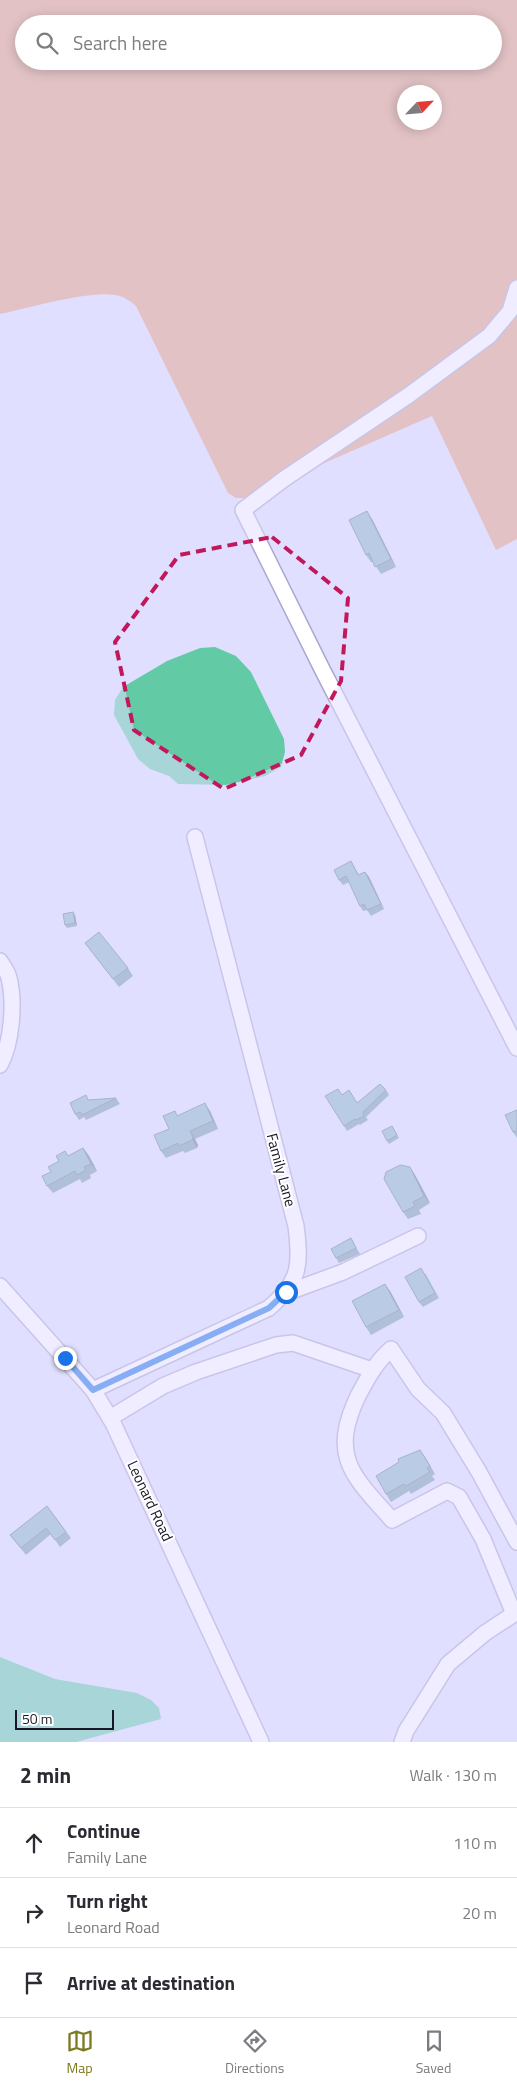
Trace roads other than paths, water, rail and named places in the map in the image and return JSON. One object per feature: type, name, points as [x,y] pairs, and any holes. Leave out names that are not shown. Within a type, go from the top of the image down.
[{"type":"street","points":[[517,288],[510,311],[489,336],[409,395],[284,479],[243,510],[322,670],[517,1048]]},
{"type":"street","name":"Family Lane","points":[[93,1390],[269,1308],[286,1292],[296,1274],[299,1250],[296,1226],[194,837]]},
{"type":"street","points":[[0,961],[9,977],[12,1020],[0,1065]]},
{"type":"street","points":[[286,1292],[343,1272],[418,1236]]},
{"type":"street","name":"Leonard Road","points":[[0,1286],[93,1390],[110,1418],[261,1742]]},
{"type":"street","points":[[110,1418],[163,1386],[196,1372],[276,1345],[293,1343],[372,1370]]},
{"type":"street","points":[[402,1742],[406,1731],[448,1664],[485,1633],[515,1613],[483,1539],[459,1496],[447,1492],[392,1520],[355,1477],[347,1461],[344,1438],[349,1415],[372,1370],[391,1349],[418,1389],[443,1413],[479,1472],[517,1542]]}]
